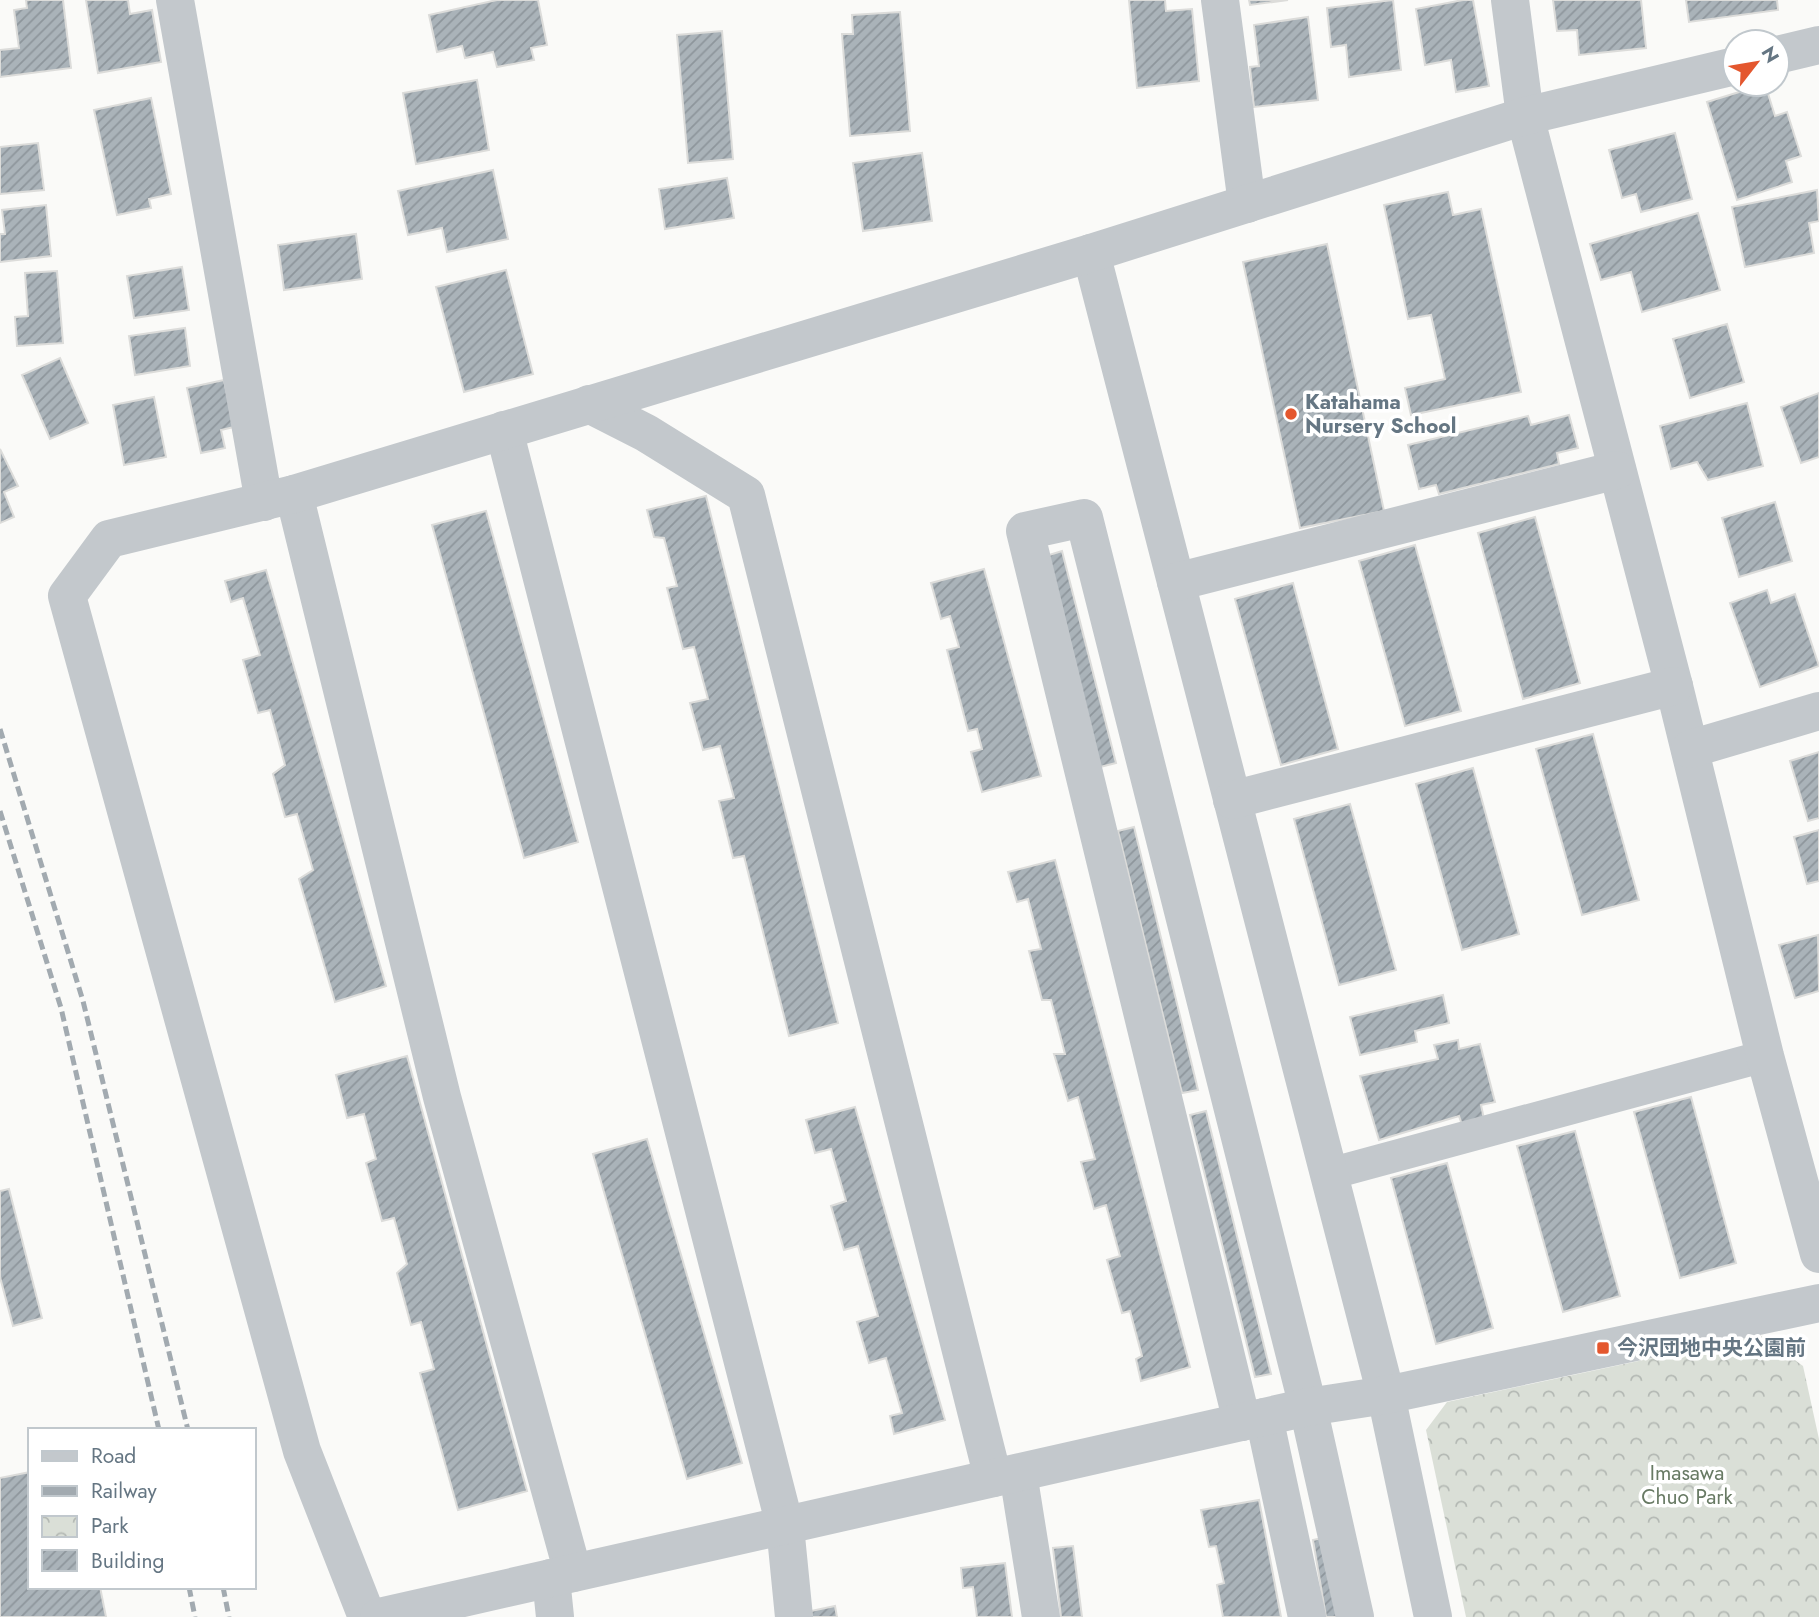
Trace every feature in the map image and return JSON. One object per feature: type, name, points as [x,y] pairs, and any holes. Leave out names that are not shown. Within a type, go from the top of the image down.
[{"type":"street","points":[[175,0],[279,498],[442,1097],[562,1576],[555,1617]]},
{"type":"street","points":[[1220,0],[1247,204]]},
{"type":"street","points":[[1510,0],[1525,116],[1674,686],[1765,1056],[1819,1254]]},
{"type":"street","points":[[1791,52],[1819,45]]},
{"type":"street","points":[[367,1617],[302,1451],[67,596],[109,539],[279,498],[1091,253],[1525,116],[1721,69]]},
{"type":"street","points":[[1091,253],[1386,1395],[1433,1617]]},
{"type":"street","points":[[589,404],[646,433],[746,495],[1041,1617]]},
{"type":"street","points":[[504,430],[785,1525],[794,1617]]},
{"type":"street","points":[[1176,582],[1617,470]]},
{"type":"street","points":[[1307,1617],[1253,1420],[1025,531],[1084,518],[1308,1407],[1355,1617]]},
{"type":"street","points":[[1232,800],[1674,686]]},
{"type":"street","points":[[1690,749],[1819,711]]},
{"type":"street","points":[[379,1617],[1308,1407],[1386,1395],[1819,1303]]},
{"type":"lane","points":[[1329,1174],[1765,1056]]},
{"type":"green space","name":"Imasawa Chuo Park","points":[[1760,1335],[1803,1366],[1819,1439],[1819,1617],[1466,1617],[1426,1430],[1447,1402]]},
{"type":"building","points":[[26,0],[63,0],[71,68],[0,77],[0,50],[19,48],[14,10],[27,8]]},
{"type":"building","points":[[86,0],[128,0],[130,14],[152,10],[161,62],[98,73]]},
{"type":"building","points":[[497,0],[538,0],[547,45],[531,48],[534,60],[497,67],[493,52],[465,58],[462,46],[437,52],[429,15]]},
{"type":"building","points":[[1129,0],[1165,0],[1166,11],[1192,9],[1199,81],[1137,88]]},
{"type":"building","points":[[1249,0],[1288,0],[1250,5]]},
{"type":"building","points":[[1393,0],[1401,70],[1349,77],[1346,45],[1331,47],[1327,8]]},
{"type":"building","points":[[1473,0],[1489,86],[1456,92],[1451,60],[1425,65],[1416,9]]},
{"type":"building","points":[[1553,0],[1641,0],[1646,48],[1579,55],[1577,30],[1557,31]]},
{"type":"building","points":[[1686,0],[1777,0],[1778,10],[1689,22]]},
{"type":"building","points":[[900,12],[910,131],[850,136],[842,34],[853,34],[852,15]]},
{"type":"building","points":[[1308,17],[1318,100],[1254,107],[1250,67],[1259,66],[1254,25]]},
{"type":"building","points":[[722,31],[733,159],[688,163],[677,35]]},
{"type":"building","points":[[477,80],[489,150],[416,164],[403,93]]},
{"type":"building","points":[[151,98],[171,194],[149,199],[151,208],[117,215],[94,110]]},
{"type":"building","points":[[1721,98],[1769,98],[1775,116],[1787,112],[1801,156],[1786,161],[1792,182],[1737,200],[1707,102]]},
{"type":"building","points":[[1675,133],[1692,199],[1641,212],[1636,194],[1622,198],[1609,150]]},
{"type":"building","points":[[38,143],[44,190],[0,194],[0,147]]},
{"type":"building","points":[[922,153],[932,221],[863,231],[853,163]]},
{"type":"building","points":[[493,170],[508,239],[447,252],[442,228],[408,235],[398,191]]},
{"type":"building","points":[[727,178],[734,218],[665,229],[659,189]]},
{"type":"building","points":[[1817,190],[1819,221],[1809,223],[1814,253],[1745,267],[1732,207]]},
{"type":"building","points":[[1448,192],[1453,215],[1481,209],[1521,392],[1411,415],[1405,388],[1445,379],[1431,315],[1408,319],[1384,205]]},
{"type":"building","points":[[46,205],[51,256],[0,262],[0,234],[5,234],[2,210]]},
{"type":"building","points":[[1698,213],[1720,290],[1642,312],[1631,272],[1601,280],[1590,244]]},
{"type":"building","points":[[356,234],[362,279],[284,290],[278,245]]},
{"type":"building","points":[[1327,244],[1384,511],[1300,528],[1243,262]]},
{"type":"building","points":[[182,267],[189,310],[134,318],[127,276]]},
{"type":"building","points":[[506,270],[533,374],[464,392],[436,287]]},
{"type":"building","points":[[57,271],[63,343],[17,346],[15,317],[28,316],[25,273]]},
{"type":"building","points":[[1727,324],[1744,382],[1690,398],[1673,339]]},
{"type":"building","points":[[185,328],[190,366],[135,375],[129,336]]},
{"type":"building","points":[[60,358],[88,423],[50,439],[22,375]]},
{"type":"building","points":[[224,380],[234,427],[221,430],[225,448],[201,453],[187,388]]},
{"type":"building","points":[[1819,393],[1819,457],[1801,463],[1781,407]]},
{"type":"building","points":[[154,397],[166,457],[124,465],[113,405]]},
{"type":"building","points":[[1747,403],[1763,466],[1708,480],[1697,462],[1671,469],[1660,426]]},
{"type":"building","points":[[1569,415],[1578,448],[1557,453],[1559,464],[1439,494],[1436,485],[1419,489],[1408,445],[1528,416],[1531,425]]},
{"type":"building","points":[[0,449],[18,486],[4,492],[14,517],[0,523]]},
{"type":"building","points":[[706,496],[838,1023],[789,1036],[744,856],[733,858],[719,801],[734,798],[720,746],[703,750],[690,703],[708,699],[694,647],[683,649],[667,588],[677,586],[664,538],[654,537],[647,510]]},
{"type":"building","points":[[1775,502],[1792,561],[1739,577],[1722,518]]},
{"type":"building","points":[[486,511],[578,842],[524,858],[432,525]]},
{"type":"building","points":[[1535,517],[1580,683],[1523,699],[1478,533]]},
{"type":"building","points":[[1415,545],[1461,711],[1405,726],[1359,561]]},
{"type":"building","points":[[1062,551],[1116,763],[1100,767],[1046,556]]},
{"type":"building","points":[[984,569],[1041,776],[982,792],[971,752],[982,749],[977,729],[968,731],[947,650],[959,647],[950,616],[941,619],[931,583]]},
{"type":"building","points":[[266,570],[386,986],[335,1002],[299,879],[313,870],[297,814],[285,817],[273,774],[285,765],[270,710],[258,713],[243,660],[260,655],[243,598],[231,602],[225,581]]},
{"type":"building","points":[[1293,583],[1338,749],[1281,765],[1235,599]]},
{"type":"building","points":[[1767,590],[1771,603],[1795,594],[1819,666],[1760,687],[1730,603]]},
{"type":"building","points":[[1593,734],[1639,900],[1582,915],[1536,749]]},
{"type":"building","points":[[1819,752],[1819,818],[1808,821],[1790,761]]},
{"type":"building","points":[[1473,768],[1519,934],[1462,950],[1416,784]]},
{"type":"building","points":[[1350,804],[1396,970],[1339,985],[1294,819]]},
{"type":"building","points":[[1134,827],[1198,1090],[1182,1093],[1118,831]]},
{"type":"building","points":[[1819,830],[1819,881],[1807,884],[1794,837]]},
{"type":"building","points":[[1055,860],[1190,1367],[1141,1381],[1136,1359],[1142,1356],[1130,1311],[1122,1313],[1107,1260],[1120,1256],[1106,1205],[1094,1209],[1081,1162],[1095,1159],[1078,1097],[1068,1101],[1054,1054],[1065,1054],[1051,1000],[1042,1000],[1029,951],[1041,949],[1028,899],[1017,902],[1008,872]]},
{"type":"building","points":[[1818,935],[1819,991],[1795,998],[1779,945]]},
{"type":"building","points":[[1443,995],[1449,1023],[1415,1031],[1417,1042],[1360,1055],[1350,1017]]},
{"type":"building","points":[[1458,1040],[1459,1049],[1480,1044],[1495,1102],[1481,1105],[1484,1119],[1463,1128],[1459,1116],[1379,1140],[1360,1076],[1438,1059],[1434,1045]]},
{"type":"building","points":[[407,1056],[527,1491],[458,1510],[420,1373],[434,1369],[421,1322],[411,1325],[397,1273],[407,1264],[394,1218],[382,1221],[366,1163],[376,1159],[364,1114],[347,1118],[336,1075]]},
{"type":"building","points":[[1691,1097],[1736,1263],[1680,1278],[1634,1112]]},
{"type":"building","points":[[855,1107],[945,1420],[894,1434],[890,1416],[902,1413],[886,1358],[869,1363],[857,1322],[878,1316],[858,1246],[844,1250],[831,1206],[846,1201],[831,1149],[815,1153],[806,1120]]},
{"type":"building","points":[[1206,1111],[1271,1374],[1255,1377],[1190,1115]]},
{"type":"building","points":[[1575,1131],[1620,1296],[1563,1312],[1517,1146]]},
{"type":"building","points":[[647,1139],[742,1463],[687,1479],[593,1154]]},
{"type":"building","points":[[1447,1163],[1493,1328],[1436,1344],[1391,1178]]},
{"type":"building","points":[[9,1189],[42,1318],[13,1326],[0,1277],[0,1191]]},
{"type":"building","points":[[28,1472],[28,1589],[100,1589],[106,1617],[0,1617],[0,1478]]},
{"type":"building","points":[[1259,1500],[1281,1617],[1223,1617],[1217,1585],[1224,1583],[1216,1546],[1209,1547],[1201,1510]]},
{"type":"building","points":[[1331,1536],[1345,1617],[1326,1617],[1313,1540]]},
{"type":"building","points":[[1073,1546],[1082,1617],[1061,1617],[1053,1548]]},
{"type":"building","points":[[1005,1563],[1012,1617],[977,1617],[973,1587],[963,1588],[961,1568]]},
{"type":"building","points":[[835,1606],[837,1617],[812,1617],[811,1611]]},
{"type":"railway","points":[[0,729],[83,1001],[188,1428]]},
{"type":"railway","points":[[0,811],[61,1008],[159,1428]]},
{"type":"railway","points":[[189,1589],[195,1617]]},
{"type":"railway","points":[[223,1589],[229,1617]]},
{"type":"place","name":"Katahama Nursery School","points":[[1291,414]]},
{"type":"place","name":"今沢団地中央公園前","points":[[1603,1348]]}]
